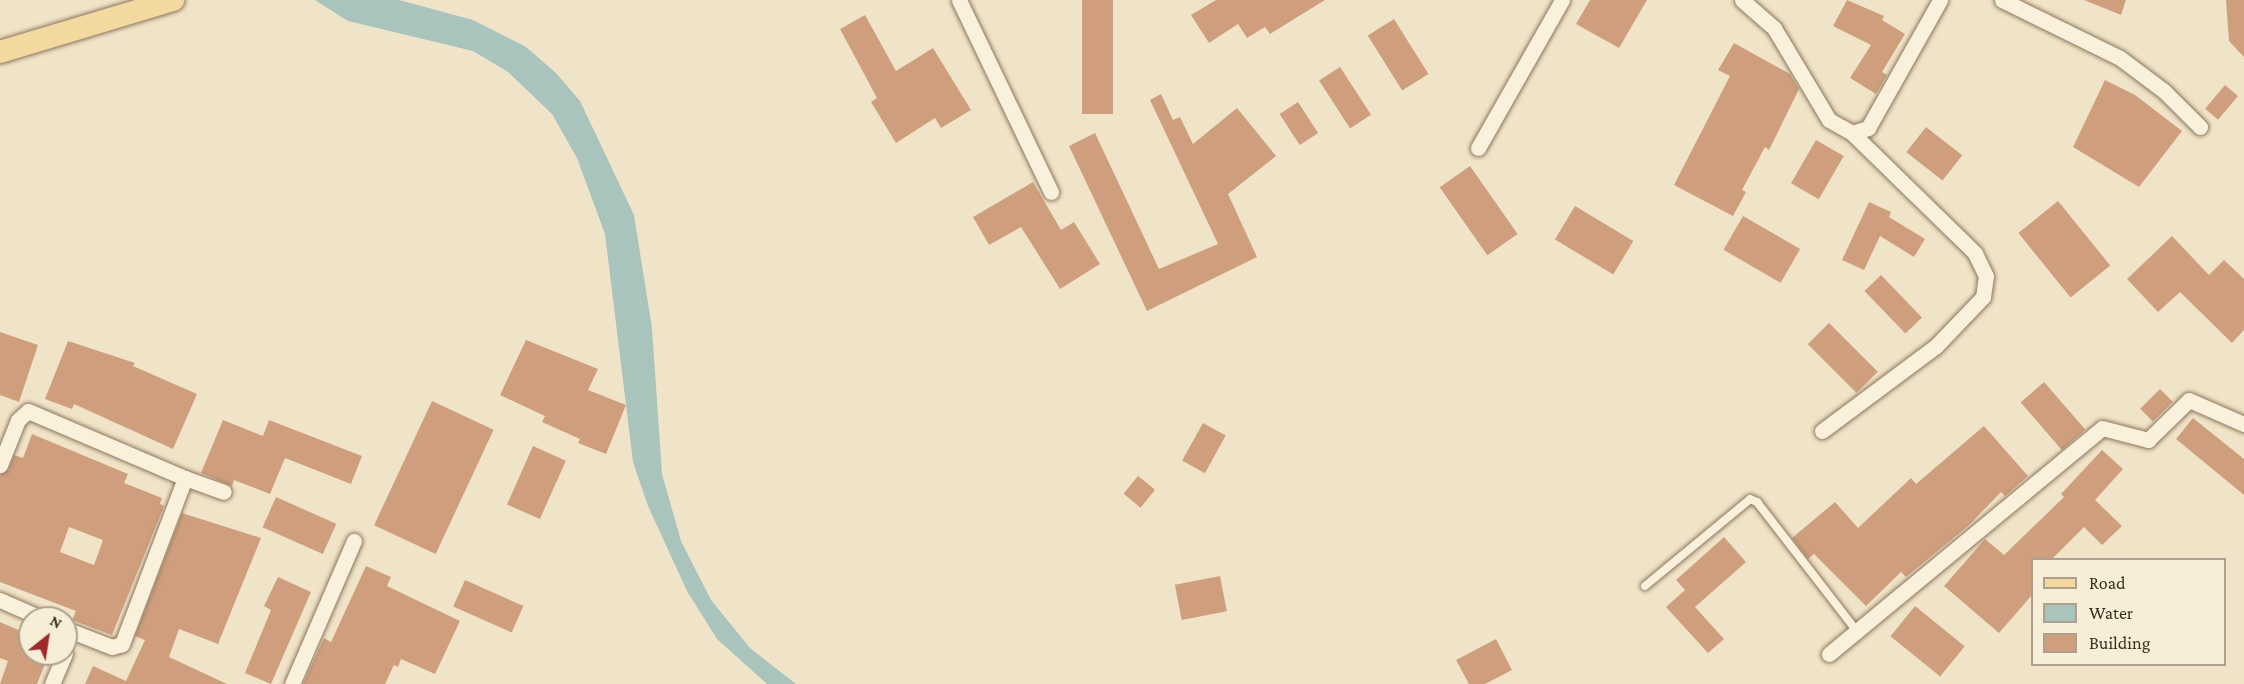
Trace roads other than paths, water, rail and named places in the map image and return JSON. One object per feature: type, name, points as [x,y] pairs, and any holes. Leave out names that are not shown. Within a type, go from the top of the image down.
[{"type":"main road","points":[[0,52],[173,0]]},
{"type":"street","points":[[958,0],[1051,192]]},
{"type":"street","points":[[1478,148],[1562,0]]},
{"type":"street","points":[[1742,0],[1774,28],[1829,120],[1852,133],[1975,253],[1986,276],[1983,297],[1936,346],[1822,431]]},
{"type":"street","points":[[1852,133],[1868,128],[1940,0]]},
{"type":"street","points":[[2002,0],[2120,58],[2164,91],[2200,127]]},
{"type":"street","points":[[1829,654],[2102,428],[2148,440],[2189,400],[2244,424]]},
{"type":"street","points":[[0,465],[18,420],[28,411],[185,478],[224,492]]},
{"type":"street","points":[[78,634],[112,646],[122,644],[185,478]]},
{"type":"street","points":[[292,684],[354,541]]},
{"type":"street","points":[[0,600],[18,608]]},
{"type":"street","points":[[52,684],[59,666]]},
{"type":"lane","points":[[1645,586],[1750,499],[1757,502],[1856,630]]},
{"type":"water","points":[[315,0],[399,0],[473,20],[526,47],[556,73],[580,101],[634,215],[652,328],[662,474],[681,541],[711,600],[750,648],[796,684],[767,684],[717,639],[687,591],[648,506],[633,462],[605,234],[577,158],[552,114],[508,72],[473,51],[348,21]]}]
